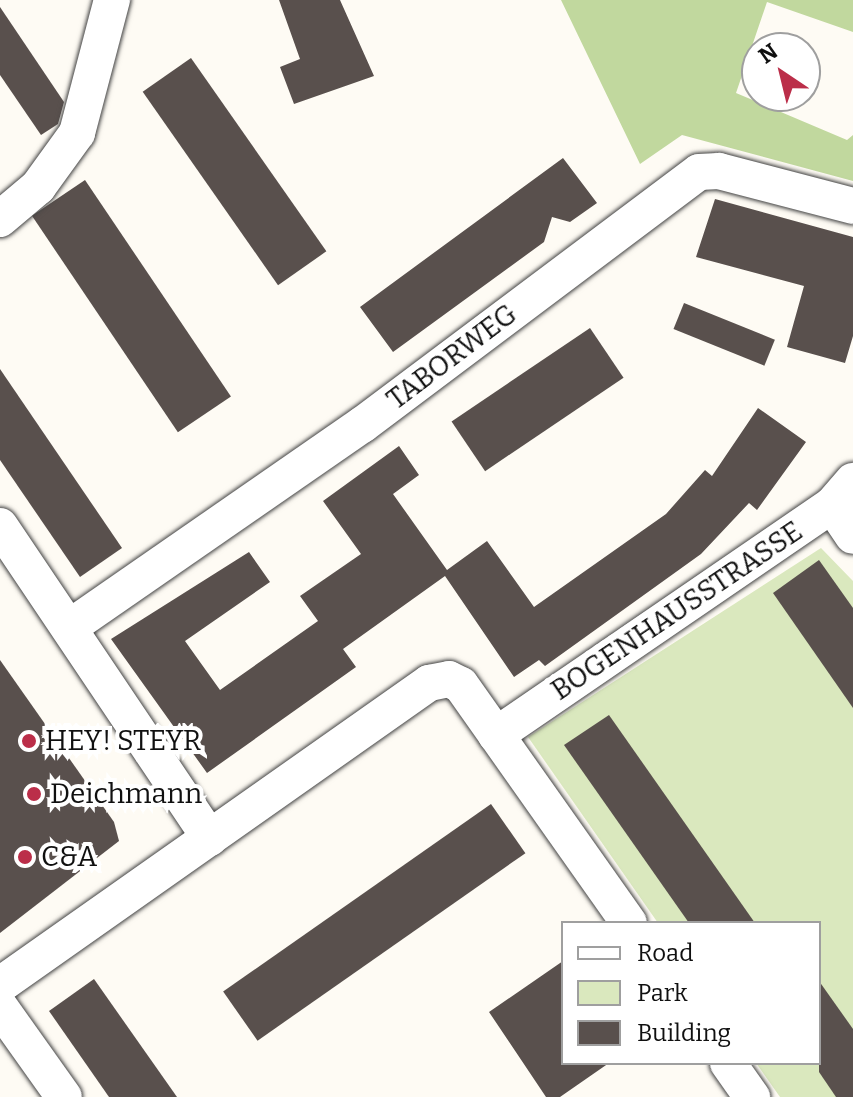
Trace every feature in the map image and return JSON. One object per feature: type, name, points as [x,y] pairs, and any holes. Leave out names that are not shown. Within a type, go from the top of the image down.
[{"type":"street","points":[[0,219],[38,187],[77,133],[112,0]]},
{"type":"street","name":"TABORWEG","points":[[70,627],[350,434],[699,172],[719,171],[853,206]]},
{"type":"street","points":[[842,493],[853,536]]},
{"type":"street","name":"BOGENHAUSSTRASSE","points":[[496,735],[842,493]]},
{"type":"street","points":[[0,526],[210,838]]},
{"type":"street","points":[[0,985],[429,683],[461,685],[628,921]]},
{"type":"street","points":[[0,1007],[64,1097]]},
{"type":"street","points":[[729,1065],[752,1097]]},
{"type":"green space","points":[[561,0],[853,0],[853,32],[767,2],[757,32],[741,32],[741,78],[736,93],[741,95],[741,112],[781,112],[847,140],[853,135],[853,181],[682,135],[640,164]]},
{"type":"green space","points":[[821,548],[853,581],[853,1097],[780,1097],[757,1065],[821,1065],[821,921],[657,921],[528,737]]},
{"type":"building","points":[[279,0],[340,0],[374,76],[294,104],[280,67],[300,59]]},
{"type":"building","points":[[0,7],[64,102],[58,124],[41,135],[0,75]]},
{"type":"building","points":[[191,58],[326,251],[278,285],[143,92]]},
{"type":"building","points":[[563,158],[597,203],[570,222],[552,217],[544,242],[393,352],[360,307]]},
{"type":"building","points":[[85,180],[231,396],[178,432],[32,216]]},
{"type":"building","points":[[715,199],[853,237],[853,336],[845,363],[787,347],[804,286],[696,257]]},
{"type":"building","points":[[684,303],[775,340],[764,366],[674,329]]},
{"type":"building","points":[[590,328],[624,378],[485,471],[452,421]]},
{"type":"building","points":[[0,369],[122,548],[80,577],[0,460]]},
{"type":"building","points":[[758,408],[806,442],[757,510],[749,503],[701,554],[545,666],[539,660],[514,677],[445,576],[343,649],[356,667],[207,773],[111,639],[249,552],[270,582],[185,641],[220,690],[318,621],[300,596],[361,554],[323,501],[399,446],[419,475],[393,494],[447,570],[487,541],[534,607],[666,514],[705,470],[712,476]]},
{"type":"building","points":[[819,560],[853,608],[853,708],[773,593]]},
{"type":"building","name":"HEY! STEYR","points":[[0,660],[114,822],[119,841],[0,933]]},
{"type":"building","points":[[609,715],[754,921],[688,921],[564,745]]},
{"type":"building","points":[[491,804],[525,853],[258,1041],[223,992]]},
{"type":"building","points":[[561,962],[561,1065],[606,1065],[560,1097],[546,1097],[489,1012]]},
{"type":"building","points":[[94,979],[177,1097],[109,1097],[49,1011]]},
{"type":"building","points":[[821,984],[853,1029],[853,1097],[836,1097],[819,1072]]},
{"type":"place","name":"HEY! STEYR","points":[[29,741]]},
{"type":"place","name":"Deichmann","points":[[34,794]]},
{"type":"place","name":"C&A","points":[[25,857]]}]
